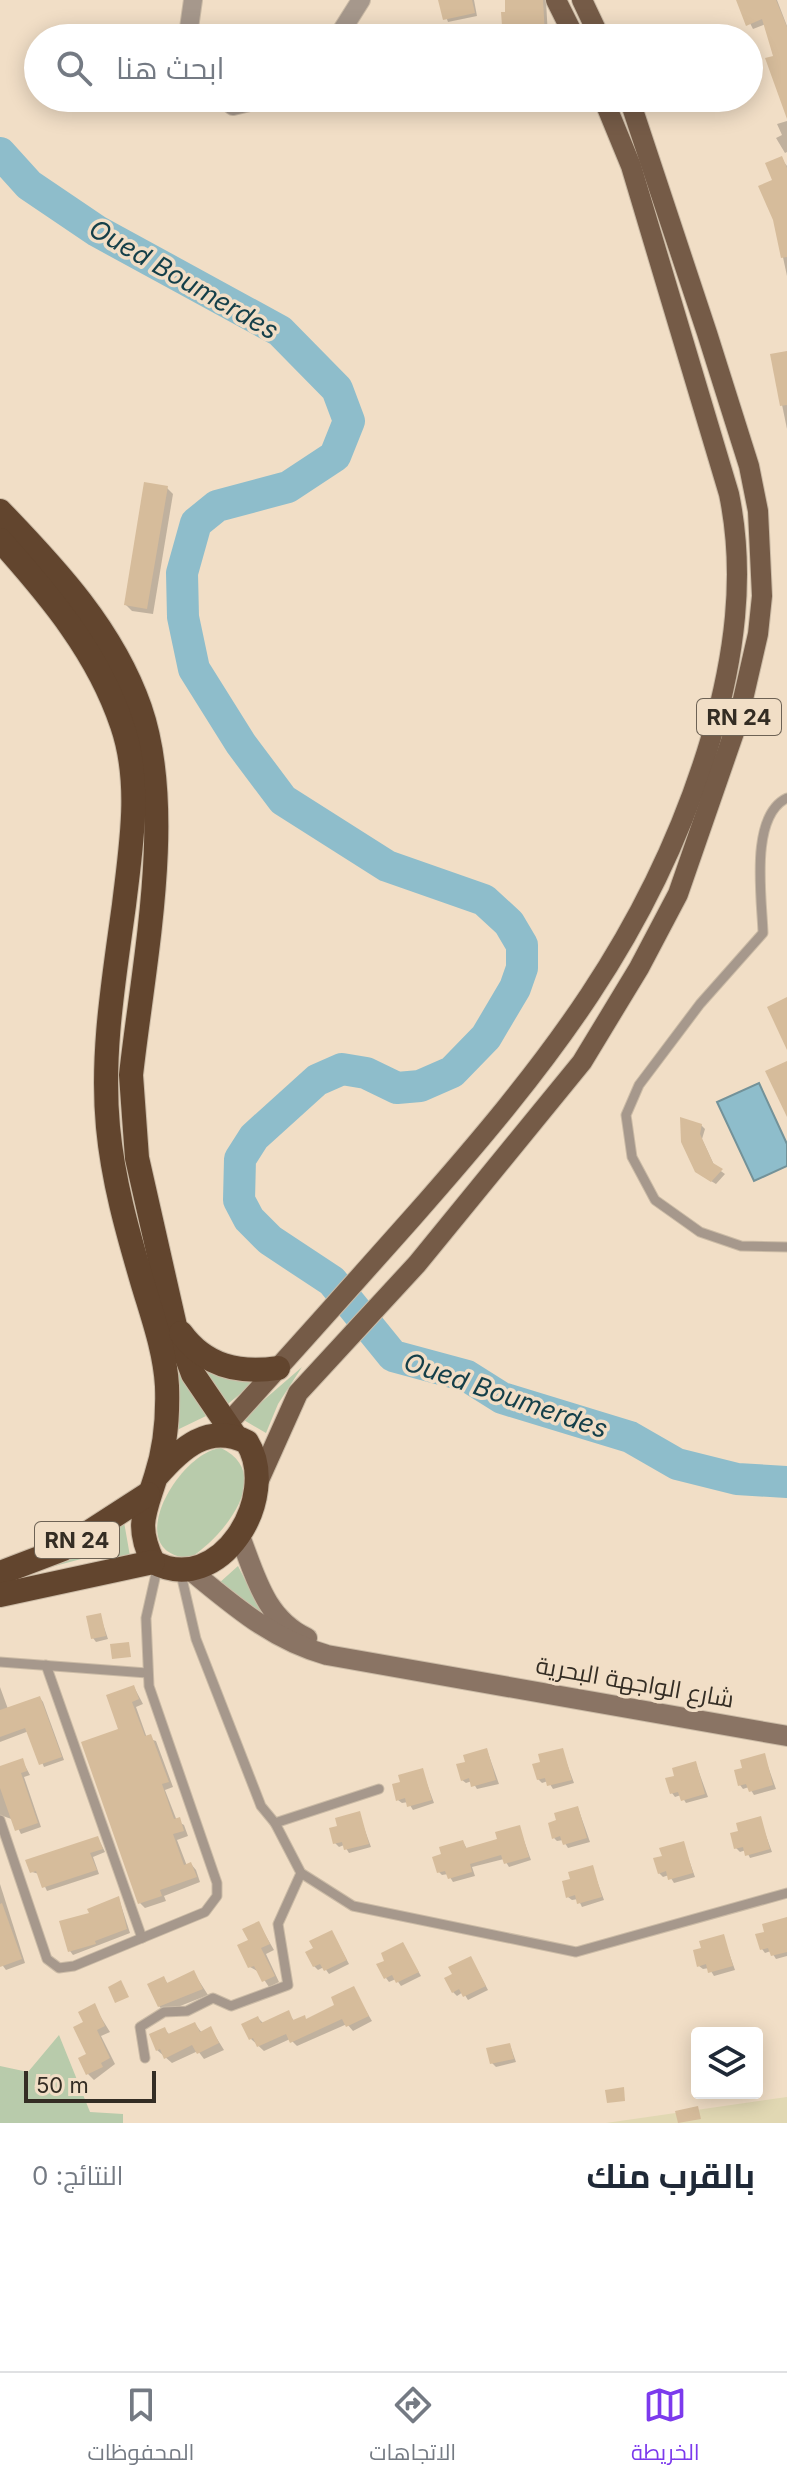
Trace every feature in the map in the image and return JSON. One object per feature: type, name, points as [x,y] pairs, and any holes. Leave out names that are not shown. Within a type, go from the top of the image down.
[{"type":"highway","points":[[0,511],[73,591],[98,628],[121,665],[149,742],[156,816],[131,1075],[137,1158],[175,1326],[193,1374],[227,1432],[247,1442],[257,1458],[259,1480],[256,1500],[239,1534],[215,1559],[170,1567],[142,1534],[164,1441],[167,1387],[163,1354],[120,1201],[108,1129],[105,1069],[131,845],[134,798],[130,758],[123,726],[106,686],[72,625],[0,540]]},
{"type":"highway","points":[[175,1326],[190,1345],[208,1359],[230,1368],[254,1372],[278,1368]]},
{"type":"highway","points":[[152,1485],[181,1450],[227,1432]]},
{"type":"highway","name":"RN 24","points":[[0,1573],[63,1549],[152,1485]]},
{"type":"highway","name":"RN 24","points":[[0,1595],[170,1567]]},
{"type":"main road","points":[[556,0],[568,24]]},
{"type":"main road","points":[[582,0],[593,24]]},
{"type":"main road","name":"RN 24","points":[[227,1432],[278,1368],[521,1092],[590,997],[633,929],[669,854],[696,785],[723,692],[737,610],[737,532],[729,494],[631,166],[609,112]]},
{"type":"main road","name":"RN 24","points":[[259,1480],[290,1406],[320,1368],[417,1264],[582,1062],[662,929],[697,846],[726,763],[758,634],[763,556],[749,466],[634,112]]},
{"type":"main road","name":"شارع الواجهة البحرية","points":[[239,1534],[267,1603],[291,1630],[326,1645],[436,1666],[474,1680]]},
{"type":"main road","name":"شارع الواجهة البحرية","points":[[170,1567],[288,1643],[327,1655],[407,1672],[474,1680],[787,1736]]},
{"type":"street","points":[[190,24],[193,0]]},
{"type":"street","points":[[346,24],[361,0]]},
{"type":"lane","points":[[787,798],[780,801],[768,818],[760,848],[763,933],[700,1004],[647,1074],[626,1115],[632,1157],[655,1200],[700,1232],[714,1237],[741,1246],[787,1247]]},
{"type":"lane","points":[[0,1820],[44,1952],[52,1965],[74,1966],[205,1912],[215,1903],[218,1889],[147,1673],[146,1618],[170,1567]]},
{"type":"lane","points":[[170,1567],[261,1806],[275,1823],[301,1873],[353,1906],[576,1952],[787,1893]]},
{"type":"lane","points":[[0,1662],[147,1673]]},
{"type":"lane","points":[[46,1665],[142,1938]]},
{"type":"lane","points":[[275,1823],[379,1789]]},
{"type":"lane","points":[[145,2058],[140,2027],[164,2012],[187,2011],[213,1998],[231,2006],[288,1985],[278,1924],[301,1873]]},
{"type":"green space","points":[[193,1358],[233,1380],[257,1380],[223,1408]]},
{"type":"green space","points":[[177,1364],[206,1416],[177,1430]]},
{"type":"green space","points":[[302,1367],[278,1404],[266,1433],[242,1419]]},
{"type":"green space","points":[[221,1448],[237,1459],[244,1473],[244,1488],[238,1504],[217,1535],[190,1558],[169,1552],[159,1540],[158,1522],[163,1503],[188,1466]]},
{"type":"green space","points":[[124,1522],[130,1556],[81,1559],[51,1567]]},
{"type":"green space","points":[[238,1566],[259,1607],[277,1631],[218,1584]]},
{"type":"green space","points":[[59,2035],[90,2112],[123,2114],[123,2123],[0,2123],[0,2066],[28,2072]]},
{"type":"sand","points":[[787,2097],[787,2123],[606,2123]]},
{"type":"water","points":[[759,1083],[787,1144],[787,1166],[754,1181],[717,1102]]},
{"type":"building","points":[[438,0],[472,0],[475,13],[443,20]]},
{"type":"building","points":[[505,0],[543,0],[544,24],[502,24],[501,12],[505,12]]},
{"type":"building","points":[[736,0],[776,0],[787,27],[787,119],[765,58],[773,56],[762,19],[745,24]]},
{"type":"building","points":[[782,156],[787,168],[787,257],[781,258],[773,220],[758,186],[772,180],[765,163]]},
{"type":"building","points":[[787,351],[787,405],[780,406],[770,354]]},
{"type":"building","points":[[144,482],[168,486],[147,609],[124,605]]},
{"type":"building","points":[[787,997],[787,1050],[767,1007]]},
{"type":"building","points":[[787,1061],[787,1117],[765,1071]]},
{"type":"building","points":[[680,1117],[702,1124],[700,1134],[713,1163],[723,1169],[711,1182],[695,1172],[681,1142]]},
{"type":"building","points":[[101,1613],[106,1636],[91,1639],[86,1616]]},
{"type":"building","points":[[129,1642],[131,1657],[112,1659],[110,1644]]},
{"type":"building","points":[[134,1685],[139,1699],[132,1702],[145,1736],[151,1734],[169,1782],[162,1784],[174,1819],[180,1817],[184,1831],[173,1834],[184,1865],[191,1862],[197,1877],[160,1890],[162,1896],[138,1904],[81,1742],[118,1729],[106,1695]]},
{"type":"building","points":[[40,1696],[62,1757],[39,1765],[25,1728],[0,1737],[0,1710]]},
{"type":"building","points":[[487,1748],[496,1780],[471,1787],[469,1778],[461,1781],[456,1764],[465,1762],[463,1755]]},
{"type":"building","points":[[563,1748],[572,1780],[547,1786],[545,1778],[537,1780],[532,1764],[540,1762],[538,1754]]},
{"type":"building","points":[[765,1753],[773,1785],[749,1792],[746,1784],[738,1786],[734,1770],[742,1768],[740,1760]]},
{"type":"building","points":[[23,1758],[27,1771],[21,1773],[38,1823],[15,1831],[0,1788],[0,1766]]},
{"type":"building","points":[[696,1761],[705,1794],[681,1801],[678,1792],[670,1794],[665,1778],[674,1776],[672,1768]]},
{"type":"building","points":[[423,1768],[432,1800],[407,1807],[405,1798],[396,1801],[392,1784],[400,1782],[398,1775]]},
{"type":"building","points":[[578,1806],[587,1838],[563,1845],[560,1836],[552,1839],[548,1823],[556,1820],[554,1813]]},
{"type":"building","points":[[360,1811],[369,1844],[344,1850],[342,1842],[333,1844],[329,1828],[337,1826],[335,1818]]},
{"type":"building","points":[[761,1816],[770,1849],[745,1856],[743,1847],[734,1849],[730,1833],[738,1831],[736,1823]]},
{"type":"building","points":[[520,1825],[529,1857],[504,1864],[501,1855],[470,1864],[472,1872],[448,1879],[445,1871],[437,1873],[432,1857],[441,1854],[439,1847],[463,1840],[466,1848],[497,1839],[495,1832]]},
{"type":"building","points":[[98,1836],[103,1849],[90,1853],[97,1870],[42,1888],[36,1871],[30,1873],[25,1860]]},
{"type":"building","points":[[684,1841],[693,1873],[668,1880],[666,1871],[658,1874],[653,1858],[662,1856],[659,1848]]},
{"type":"building","points":[[593,1865],[602,1897],[577,1904],[575,1895],[566,1898],[562,1881],[570,1879],[568,1872]]},
{"type":"building","points":[[119,1896],[127,1929],[95,1941],[96,1944],[68,1952],[59,1921],[89,1913],[87,1909]]},
{"type":"building","points":[[0,1904],[22,1959],[0,1967]]},
{"type":"building","points":[[787,1917],[787,1952],[771,1956],[768,1948],[760,1950],[755,1934],[764,1932],[762,1924]]},
{"type":"building","points":[[259,1921],[270,1944],[261,1948],[275,1976],[262,1982],[254,1966],[248,1968],[237,1945],[248,1940],[242,1929]]},
{"type":"building","points":[[332,1930],[347,1960],[324,1971],[320,1964],[313,1967],[305,1952],[313,1948],[309,1941]]},
{"type":"building","points":[[724,1934],[733,1966],[708,1973],[706,1964],[697,1967],[693,1950],[701,1948],[699,1941]]},
{"type":"building","points":[[403,1942],[419,1972],[396,1983],[392,1975],[384,1979],[376,1964],[384,1961],[381,1953]]},
{"type":"building","points":[[471,1956],[486,1986],[463,1997],[459,1989],[452,1993],[444,1978],[452,1974],[448,1967]]},
{"type":"building","points":[[194,1970],[203,1989],[158,2007],[147,1984],[164,1976],[167,1983]]},
{"type":"building","points":[[121,1980],[129,1997],[115,2003],[108,1987]]},
{"type":"building","points":[[354,1986],[369,2016],[346,2027],[342,2019],[290,2043],[286,2034],[257,2047],[253,2038],[249,2040],[241,2024],[258,2016],[261,2023],[289,2010],[293,2020],[305,2015],[306,2019],[334,2005],[331,1997]]},
{"type":"building","points":[[95,2003],[105,2026],[97,2030],[110,2058],[101,2063],[103,2067],[86,2075],[78,2058],[86,2054],[73,2027],[83,2022],[78,2012]]},
{"type":"building","points":[[195,2022],[200,2032],[211,2026],[219,2043],[197,2054],[192,2045],[164,2059],[160,2049],[156,2051],[149,2034],[165,2027],[168,2034]]},
{"type":"building","points":[[510,2043],[514,2059],[490,2064],[486,2048]]},
{"type":"building","points":[[624,2087],[625,2101],[607,2103],[605,2090]]},
{"type":"building","points":[[698,2106],[701,2119],[678,2123],[675,2111]]},
{"type":"waterway","name":"Oued Boumerdes","points":[[0,153],[29,185],[97,231],[280,331],[337,389],[349,421],[335,456],[288,487],[217,506],[196,523],[182,573],[183,617],[194,669],[241,744],[283,800],[387,866],[484,900],[509,923],[522,945],[522,968],[515,988],[486,1037],[452,1072],[420,1086],[397,1088],[366,1073],[342,1069],[317,1080],[254,1137],[240,1159],[239,1200],[249,1219],[270,1240],[332,1281],[393,1356],[467,1376],[502,1398],[630,1437],[677,1464],[737,1479],[787,1482]]}]
